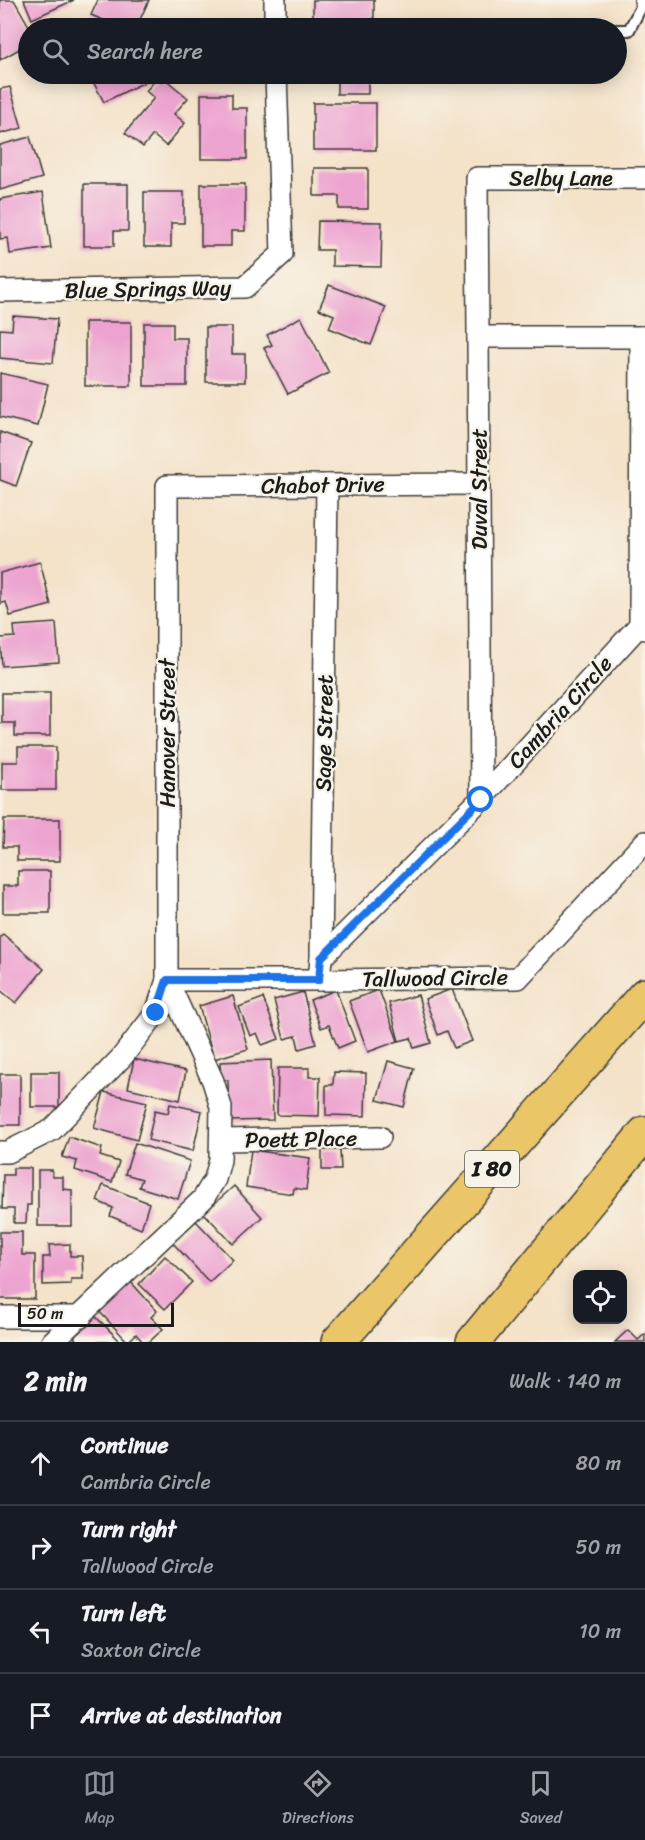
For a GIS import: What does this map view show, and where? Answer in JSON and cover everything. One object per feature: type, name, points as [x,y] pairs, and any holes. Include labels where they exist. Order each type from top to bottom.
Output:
[{"type":"highway","name":"I 80","points":[[338,1342],[645,995]]},
{"type":"highway","points":[[473,1342],[645,1133]]},
{"type":"street","points":[[275,0],[275,18]]},
{"type":"street","name":"Blue Springs Way","points":[[0,291],[245,287],[282,254],[276,84]]},
{"type":"street","name":"Selby Lane","points":[[477,178],[645,178]]},
{"type":"street","name":"Duval Street","points":[[477,178],[481,800]]},
{"type":"street","points":[[478,337],[643,337],[643,624]]},
{"type":"street","name":"Chabot Drive","points":[[167,486],[479,484]]},
{"type":"street","name":"Sage Street","points":[[319,980],[327,485]]},
{"type":"street","name":"Hanover Street","points":[[167,486],[167,980]]},
{"type":"street","name":"Cambria Circle","points":[[321,958],[481,800],[643,624]]},
{"type":"street","name":"Tallwood Circle","points":[[167,980],[518,978],[645,842]]},
{"type":"street","points":[[52,1342],[203,1199],[215,1179],[222,1140],[221,1107],[213,1081],[167,980]]},
{"type":"street","points":[[0,1152],[8,1152],[52,1130],[122,1057],[156,1013],[167,980]]},
{"type":"street","name":"Poett Place","points":[[222,1140],[380,1137]]},
{"type":"street","points":[[0,1317],[81,1317]]},
{"type":"lane","points":[[627,30],[641,7],[640,0]]},
{"type":"building","points":[[0,0],[14,0],[24,18],[18,18],[18,50],[0,60]]},
{"type":"building","points":[[24,0],[74,0],[34,18],[32,18]]},
{"type":"building","points":[[98,0],[149,0],[141,18],[98,18],[91,15]]},
{"type":"building","points":[[313,0],[374,0],[374,18],[313,18]]},
{"type":"building","points":[[94,84],[141,84],[104,102]]},
{"type":"building","points":[[152,84],[171,84],[188,98],[174,114],[185,123],[166,146],[153,135],[143,147],[125,133],[154,98],[146,91]]},
{"type":"building","points":[[337,84],[368,84],[368,94],[337,94]]},
{"type":"building","points":[[10,87],[22,128],[0,134],[0,89]]},
{"type":"building","points":[[201,94],[232,94],[232,108],[247,108],[247,159],[201,159]]},
{"type":"building","points":[[313,103],[376,103],[376,150],[313,150]]},
{"type":"building","points":[[30,137],[42,178],[0,190],[0,145]]},
{"type":"building","points":[[314,168],[368,168],[368,209],[339,209],[339,196],[314,196]]},
{"type":"building","points":[[84,184],[128,184],[128,231],[114,231],[114,246],[84,246]]},
{"type":"building","points":[[201,184],[245,184],[245,231],[231,231],[231,246],[201,246]]},
{"type":"building","points":[[43,192],[51,248],[10,254],[8,238],[0,239],[0,199]]},
{"type":"building","points":[[144,192],[184,192],[184,223],[171,223],[171,247],[144,247]]},
{"type":"building","points":[[318,221],[382,222],[381,267],[332,266],[332,250],[317,250]]},
{"type":"building","points":[[329,285],[386,307],[371,345],[329,328],[334,315],[319,309]]},
{"type":"building","points":[[13,316],[57,319],[53,363],[0,358],[0,329],[12,330]]},
{"type":"building","points":[[301,317],[329,373],[288,394],[264,348],[272,345],[267,335]]},
{"type":"building","points":[[85,322],[131,322],[131,386],[85,386]]},
{"type":"building","points":[[144,323],[173,323],[173,338],[187,338],[187,386],[144,386]]},
{"type":"building","points":[[206,327],[232,327],[232,354],[245,354],[245,382],[206,382]]},
{"type":"building","points":[[0,373],[48,384],[38,426],[0,417]]},
{"type":"building","points":[[0,432],[31,443],[16,486],[0,480]]},
{"type":"building","points":[[40,562],[51,605],[10,616],[6,602],[0,604],[0,573]]},
{"type":"building","points":[[56,623],[59,662],[2,666],[0,638],[15,637],[14,626]]},
{"type":"building","points":[[2,693],[50,693],[50,736],[15,736],[15,723],[2,723]]},
{"type":"building","points":[[18,747],[56,747],[56,790],[2,790],[2,762],[18,762]]},
{"type":"building","points":[[4,819],[60,819],[60,861],[17,861],[17,847],[3,847]]},
{"type":"building","points":[[18,871],[50,871],[50,913],[3,913],[3,886],[18,886]]},
{"type":"building","points":[[3,934],[44,969],[16,1003],[0,990],[0,938]]},
{"type":"building","points":[[452,989],[472,1041],[454,1048],[447,1031],[438,1035],[425,999]]},
{"type":"building","points":[[336,990],[355,1041],[338,1048],[329,1025],[321,1028],[310,1000]]},
{"type":"building","points":[[379,990],[398,1041],[368,1052],[349,1001]]},
{"type":"building","points":[[303,992],[316,1044],[299,1049],[296,1036],[284,1039],[274,1000]]},
{"type":"building","points":[[418,995],[431,1043],[414,1048],[411,1038],[399,1041],[389,1003]]},
{"type":"building","points":[[233,996],[248,1049],[214,1059],[199,1006]]},
{"type":"building","points":[[263,998],[279,1039],[262,1045],[257,1033],[250,1036],[239,1007]]},
{"type":"building","points":[[134,1059],[186,1071],[180,1100],[128,1088]]},
{"type":"building","points":[[271,1060],[273,1120],[229,1121],[228,1080],[221,1080],[220,1062]]},
{"type":"building","points":[[388,1061],[414,1068],[404,1107],[377,1100]]},
{"type":"building","points":[[278,1068],[309,1068],[309,1077],[320,1077],[319,1116],[277,1115]]},
{"type":"building","points":[[31,1072],[59,1072],[59,1107],[31,1107]]},
{"type":"building","points":[[334,1072],[366,1073],[365,1116],[326,1115],[326,1085],[333,1085]]},
{"type":"building","points":[[0,1074],[20,1074],[20,1125],[0,1125]]},
{"type":"building","points":[[104,1092],[147,1102],[137,1140],[94,1128]]},
{"type":"building","points":[[170,1104],[202,1111],[193,1151],[148,1140],[155,1110],[168,1113]]},
{"type":"building","points":[[69,1137],[102,1148],[100,1156],[119,1162],[112,1182],[75,1170],[77,1161],[62,1157]]},
{"type":"building","points":[[135,1143],[190,1161],[178,1199],[139,1187],[142,1179],[125,1174]]},
{"type":"building","points":[[251,1150],[310,1158],[306,1190],[294,1188],[293,1194],[246,1187]]},
{"type":"building","points":[[322,1150],[340,1150],[341,1170],[322,1170]]},
{"type":"building","points":[[13,1168],[31,1168],[31,1205],[27,1205],[26,1223],[14,1223],[14,1209],[2,1209],[3,1175],[13,1175]]},
{"type":"building","points":[[38,1170],[52,1170],[52,1177],[63,1177],[63,1189],[72,1190],[72,1226],[38,1226]]},
{"type":"building","points":[[103,1185],[149,1203],[141,1229],[110,1216],[113,1208],[97,1201]]},
{"type":"building","points":[[234,1186],[262,1217],[233,1244],[204,1213]]},
{"type":"building","points":[[196,1221],[233,1260],[209,1282],[172,1242]]},
{"type":"building","points":[[0,1232],[22,1232],[22,1255],[35,1255],[35,1299],[0,1299]]},
{"type":"building","points":[[70,1244],[70,1256],[82,1256],[83,1279],[71,1279],[71,1284],[43,1285],[43,1257],[50,1257],[49,1245]]},
{"type":"building","points":[[165,1256],[192,1282],[165,1309],[139,1284]]},
{"type":"building","points":[[130,1281],[157,1311],[151,1317],[163,1329],[149,1342],[143,1342],[136,1334],[128,1342],[98,1310]]},
{"type":"building","points":[[96,1317],[121,1342],[78,1342],[74,1337]]},
{"type":"building","points":[[628,1330],[638,1340],[645,1334],[645,1342],[615,1342]]},
{"type":"route","points":[[156,1013],[167,980],[319,980],[321,958],[481,800]]}]
